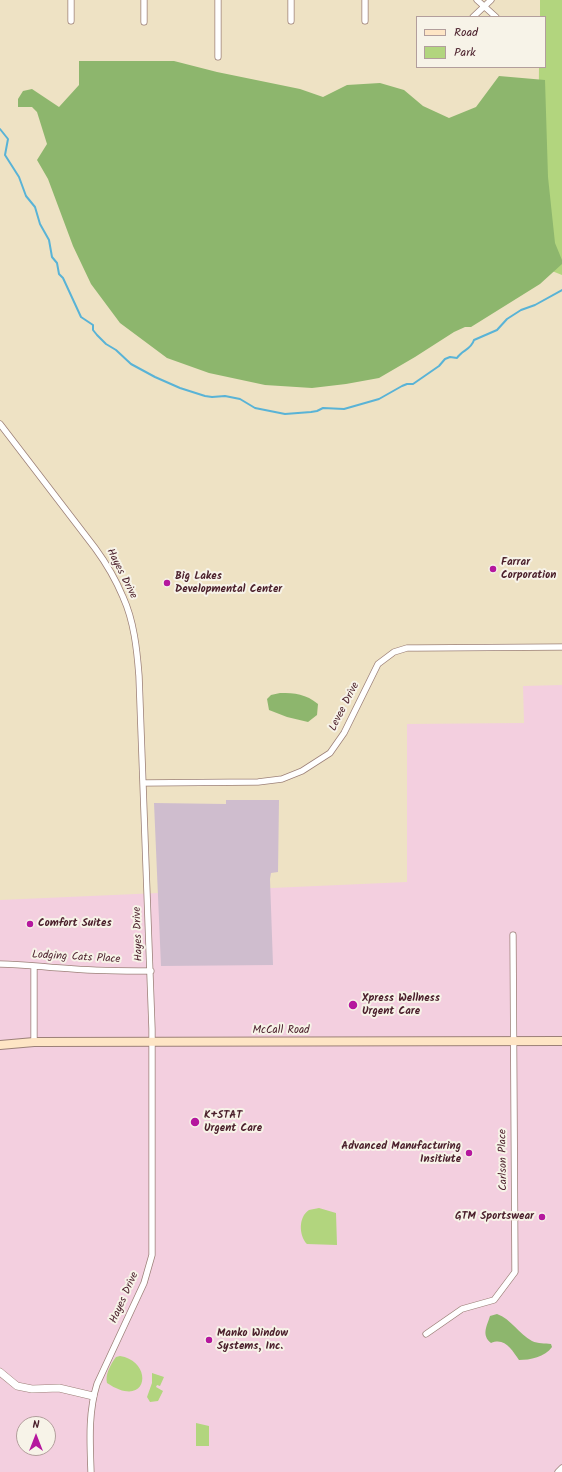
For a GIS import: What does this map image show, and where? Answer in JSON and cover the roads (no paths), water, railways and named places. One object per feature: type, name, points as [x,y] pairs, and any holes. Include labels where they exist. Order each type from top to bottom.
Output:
[{"type":"main road","name":"McCall Road","points":[[0,1045],[34,1042],[562,1041]]},
{"type":"street","points":[[70,21],[71,0]]},
{"type":"street","points":[[144,0],[144,22]]},
{"type":"street","points":[[218,0],[218,57]]},
{"type":"street","points":[[291,0],[291,21]]},
{"type":"street","points":[[365,0],[365,21]]},
{"type":"street","points":[[477,0],[495,16]]},
{"type":"street","points":[[474,16],[491,0]]},
{"type":"street","name":"Hayes Drive","points":[[0,424],[96,548],[107,565],[124,598],[134,634],[139,676],[151,971],[152,1255],[144,1283],[97,1384],[93,1396],[90,1414],[91,1472]]},
{"type":"street","name":"Levee Drive","points":[[143,783],[258,782],[282,779],[302,771],[330,753],[344,733],[378,664],[394,652],[412,648],[562,647]]},
{"type":"street","name":"Carlson Place","points":[[426,1334],[462,1309],[494,1300],[515,1272],[513,935]]},
{"type":"street","name":"Lodging Cats Place","points":[[0,964],[22,964],[76,969],[151,971]]},
{"type":"street","points":[[34,966],[34,1042]]},
{"type":"street","points":[[0,1372],[17,1386],[32,1389],[59,1388],[93,1396]]},
{"type":"street","points":[[558,1472],[562,1468]]},
{"type":"waterway","points":[[0,129],[8,139],[5,155],[19,177],[26,196],[35,207],[40,224],[49,240],[52,257],[57,263],[59,274],[63,278],[81,317],[93,325],[93,330],[106,344],[116,350],[131,364],[180,388],[205,396],[225,396],[240,399],[255,408],[285,414],[311,412],[323,408],[344,409],[379,399],[402,386],[413,384],[439,366],[445,359],[450,357],[457,358],[471,346],[474,340],[497,330],[507,319],[521,310],[535,305],[562,290]]},
{"type":"place","name":"Farrar Corporation","points":[[493,569]]},
{"type":"place","name":"Big Lakes Developmental Center","points":[[167,583]]},
{"type":"place","name":"Comfort Suites","points":[[30,924]]},
{"type":"place","name":"Xpress Wellness Urgent Care","points":[[353,1005]]},
{"type":"place","name":"K+STAT Urgent Care","points":[[195,1122]]},
{"type":"place","name":"Advanced Manufacturing Insitiute","points":[[469,1153]]},
{"type":"place","name":"GTM Sportswear","points":[[542,1217]]},
{"type":"place","name":"Manko Window Systems, Inc.","points":[[209,1340]]}]
